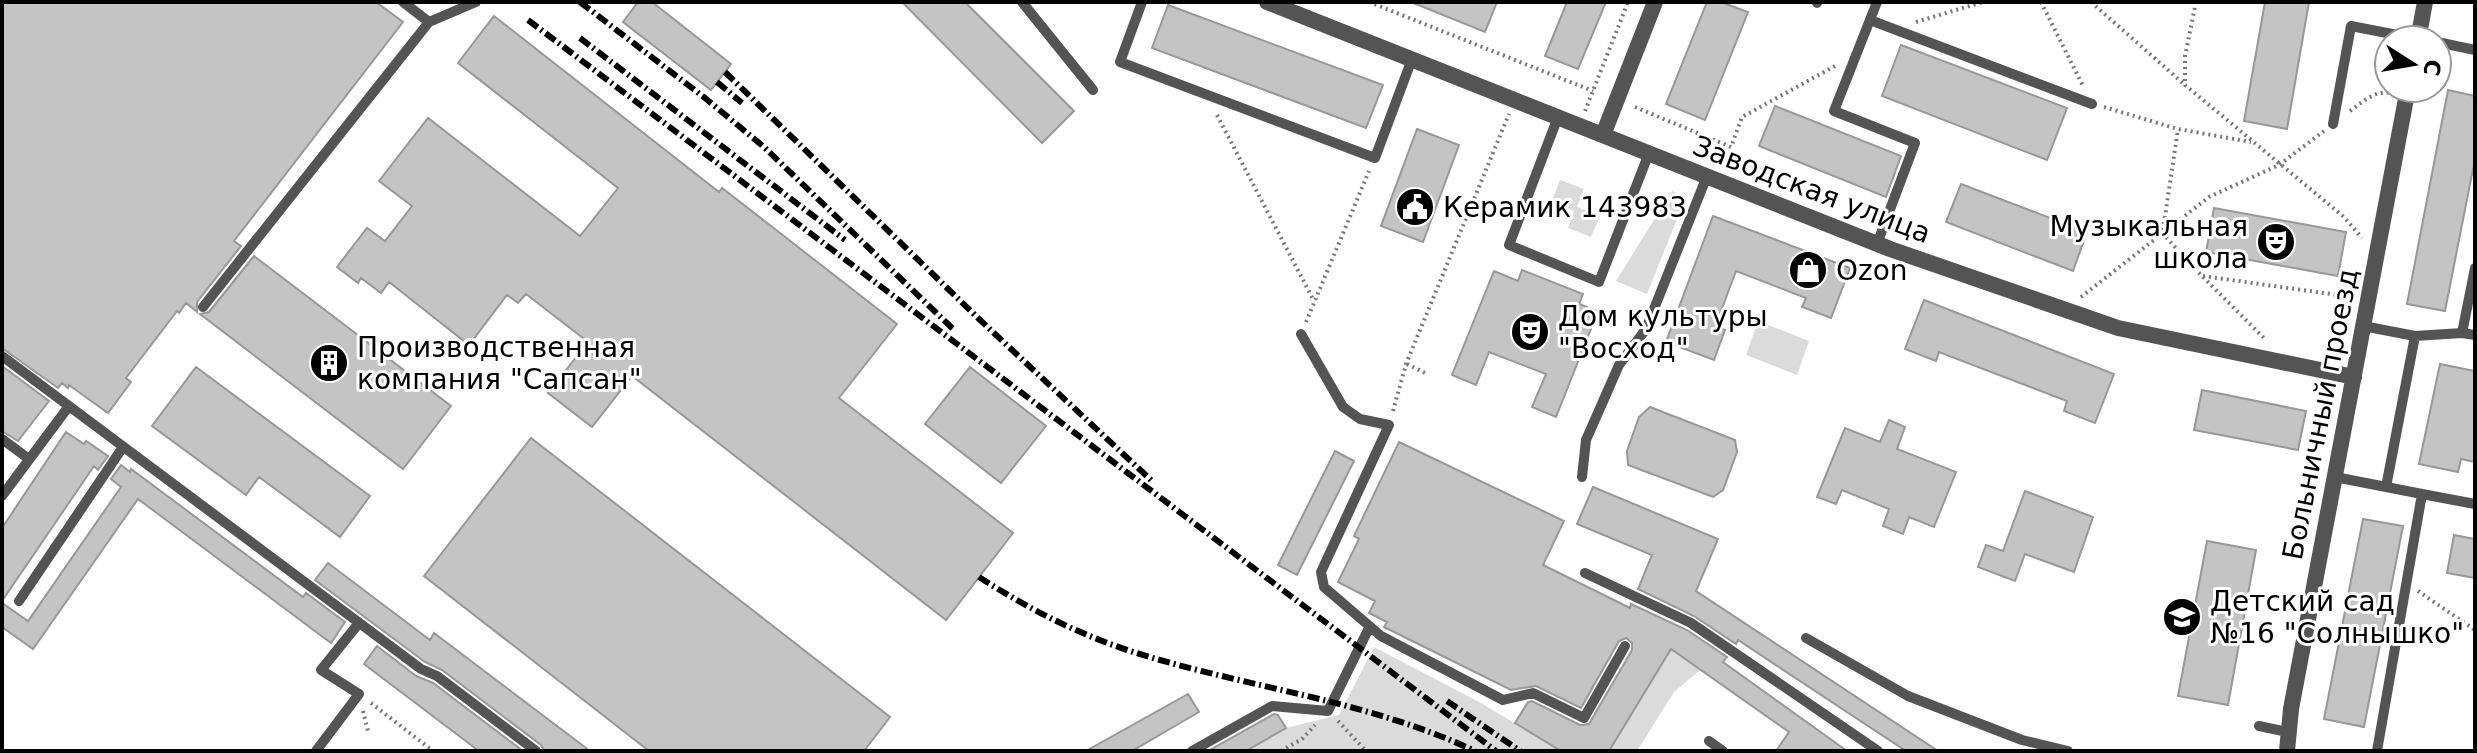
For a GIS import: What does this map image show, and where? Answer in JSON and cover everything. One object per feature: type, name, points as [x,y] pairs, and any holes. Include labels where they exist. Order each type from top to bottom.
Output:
[{"type":"street","name":"Заводская улица","points":[[1267,2],[1877,244],[2064,310],[2118,328],[2354,377]]},
{"type":"street","points":[[1603,135],[1655,2]]},
{"type":"street","points":[[2422,24],[2425,2]]},
{"type":"street","name":"Больничный проезд","points":[[2287,751],[2328,475],[2354,377],[2399,104]]},
{"type":"lane","points":[[403,2],[429,22]]},
{"type":"lane","points":[[203,307],[429,22],[476,2]]},
{"type":"lane","points":[[1022,2],[1093,90]]},
{"type":"lane","points":[[1142,2],[1120,62],[1375,158],[1412,59]]},
{"type":"lane","points":[[1877,2],[1834,111],[1915,143],[1877,244]]},
{"type":"lane","points":[[1870,20],[2092,104]]},
{"type":"lane","points":[[2333,124],[2351,26],[2373,30]]},
{"type":"lane","points":[[2453,45],[2475,50]]},
{"type":"lane","points":[[1558,117],[1509,245],[1599,282],[1649,153]]},
{"type":"lane","points":[[1582,477],[1586,440],[1619,365],[1646,329],[1707,176]]},
{"type":"lane","points":[[2462,333],[2475,268]]},
{"type":"lane","points":[[2363,326],[2415,336],[2475,335]]},
{"type":"lane","points":[[1301,334],[1343,407],[1360,419],[1389,425],[1321,572],[1324,587],[1369,628],[1503,700],[1533,693],[1584,718],[1625,646]]},
{"type":"lane","points":[[2386,487],[2415,336]]},
{"type":"lane","points":[[2,356],[421,669],[437,676],[536,751]]},
{"type":"lane","points":[[2,496],[69,406]]},
{"type":"lane","points":[[2,439],[29,459]]},
{"type":"lane","points":[[19,601],[123,447]]},
{"type":"lane","points":[[2328,475],[2475,504]]},
{"type":"lane","points":[[2377,751],[2422,494]]},
{"type":"lane","points":[[1585,573],[1691,623],[1878,751]]},
{"type":"lane","points":[[316,751],[359,694],[321,670],[359,623]]},
{"type":"lane","points":[[1192,751],[1272,706],[1328,711],[1369,628]]},
{"type":"lane","points":[[1806,638],[1908,696],[2022,740],[2068,751]]},
{"type":"lane","points":[[2259,726],[2288,732]]},
{"type":"lane","points":[[2015,751],[2022,740]]},
{"type":"lane","points":[[1709,741],[1723,751]]},
{"type":"path","points":[[1369,2],[1593,91],[1628,2]]},
{"type":"path","points":[[1894,29],[1983,2]]},
{"type":"path","points":[[2041,2],[2092,104],[2178,129],[2252,142]]},
{"type":"path","points":[[2091,2],[2279,165],[2344,217],[2365,242]]},
{"type":"path","points":[[2185,85],[2185,56],[2196,2]]},
{"type":"path","points":[[1635,107],[1731,147],[1742,117],[1857,53]]},
{"type":"path","points":[[2064,310],[2209,197],[2279,165],[2373,94]]},
{"type":"path","points":[[1206,95],[1314,301]]},
{"type":"path","points":[[1389,425],[1406,364],[1515,100]]},
{"type":"path","points":[[2162,233],[2178,129]]},
{"type":"path","points":[[1301,334],[1375,158]]},
{"type":"path","points":[[2162,233],[2264,339],[2277,342]]},
{"type":"path","points":[[2201,275],[2355,298]]},
{"type":"path","points":[[1406,364],[1427,374]]},
{"type":"path","points":[[2305,471],[2328,475]]},
{"type":"path","points":[[2293,533],[2310,536]]},
{"type":"path","points":[[2406,583],[2475,630]]},
{"type":"path","points":[[359,694],[368,731]]},
{"type":"path","points":[[359,694],[433,751]]},
{"type":"path","points":[[1281,751],[1302,739],[1328,711],[1366,751]]},
{"type":"shaded area","points":[[1560,180],[1584,189],[1577,207],[1600,216],[1591,237],[1568,228],[1574,211],[1552,201]]},
{"type":"shaded area","points":[[1672,191],[1686,197],[1647,294],[1616,281]]},
{"type":"shaded area","points":[[1758,321],[1809,341],[1797,375],[1746,355]]},
{"type":"shaded area","points":[[1374,647],[1481,703],[1561,751],[1246,751],[1286,728],[1339,715]]},
{"type":"shaded area","points":[[1670,649],[1700,670],[1674,692],[1637,751],[1609,751]]},
{"type":"building","points":[[2,2],[376,2],[403,22],[234,241],[241,246],[197,302],[197,312],[186,303],[179,313],[177,311],[126,378],[131,382],[108,413],[69,385],[68,388],[62,383],[58,388],[2,348]]},
{"type":"building","points":[[638,2],[652,2],[731,64],[711,90],[623,22]]},
{"type":"building","points":[[902,2],[965,2],[1074,111],[1042,143]]},
{"type":"building","points":[[1411,2],[1497,2],[1485,32]]},
{"type":"building","points":[[1567,2],[1606,2],[1578,69],[1545,56]]},
{"type":"building","points":[[1707,2],[1721,2],[1748,12],[1705,120],[1666,104]]},
{"type":"building","points":[[2265,2],[2309,2],[2287,129],[2244,121]]},
{"type":"building","points":[[1168,5],[1383,85],[1366,128],[1152,48]]},
{"type":"building","points":[[494,16],[719,192],[722,188],[897,324],[839,398],[1013,533],[946,620],[632,376],[592,427],[548,393],[588,342],[526,294],[518,303],[507,295],[469,345],[389,282],[381,293],[361,278],[358,283],[337,267],[367,228],[385,241],[412,206],[379,181],[428,118],[580,236],[618,188],[458,63]]},
{"type":"building","points":[[1901,45],[2067,108],[2047,160],[1882,96]]},
{"type":"building","points":[[2453,91],[2475,96],[2475,159],[2445,311],[2407,304],[2445,104],[2453,104]]},
{"type":"building","points":[[1775,106],[1901,156],[1886,197],[1759,146]]},
{"type":"building","points":[[1417,129],[1459,145],[1423,242],[1381,226]]},
{"type":"building","points":[[1961,184],[2087,232],[2073,271],[1946,222]]},
{"type":"building","name":"Музыкальная школа","points":[[2214,208],[2346,232],[2338,276],[2206,252]]},
{"type":"building","points":[[1713,216],[1850,268],[1831,318],[1802,307],[1806,298],[1736,271],[1715,327],[1725,330],[1714,360],[1666,342]]},
{"type":"building","name":"Производственная компания \"Сапсан\"","points":[[254,256],[451,406],[403,469],[200,314],[209,312]]},
{"type":"building","name":"Дом культуры \"Восход\"","points":[[1522,270],[1583,294],[1579,304],[1598,311],[1556,417],[1532,407],[1546,374],[1489,352],[1476,385],[1452,375],[1494,271],[1518,281]]},
{"type":"building","points":[[1924,300],[2114,374],[2095,423],[2064,411],[2067,401],[1939,352],[1936,361],[1905,349]]},
{"type":"building","points":[[2440,364],[2475,371],[2475,462],[2461,459],[2458,472],[2419,464]]},
{"type":"building","points":[[2,366],[49,401],[18,441],[2,431]]},
{"type":"building","points":[[196,367],[370,496],[340,537],[259,477],[246,495],[152,426]]},
{"type":"building","points":[[970,367],[1046,426],[1001,483],[925,424]]},
{"type":"building","points":[[2202,390],[2306,411],[2298,450],[2194,430]]},
{"type":"building","points":[[1650,407],[1735,440],[1737,452],[1723,490],[1713,497],[1628,465],[1627,451],[1639,417]]},
{"type":"building","points":[[1889,420],[1905,427],[1897,449],[1956,472],[1934,527],[1909,517],[1903,534],[1883,526],[1889,509],[1842,490],[1836,504],[1817,497],[1845,428],[1880,442]]},
{"type":"building","points":[[66,432],[108,456],[98,470],[94,466],[2,601],[2,528]]},
{"type":"building","points":[[531,438],[890,717],[864,751],[649,751],[424,576]]},
{"type":"building","points":[[1399,442],[1564,521],[1543,565],[1630,608],[1631,604],[1687,630],[1727,657],[1723,662],[1847,751],[1776,751],[1789,732],[1671,649],[1609,751],[1561,751],[1515,723],[1528,702],[1532,701],[1580,725],[1589,724],[1632,650],[1632,643],[1626,638],[1619,641],[1581,708],[1536,686],[1511,690],[1384,627],[1387,622],[1369,613],[1375,601],[1338,582],[1359,539],[1354,536]]},
{"type":"building","points":[[1335,451],[1354,461],[1297,575],[1278,565]]},
{"type":"building","points":[[121,465],[130,472],[131,469],[303,597],[306,593],[345,622],[331,643],[138,499],[33,649],[2,627],[2,603],[28,621],[121,487],[111,479]]},
{"type":"building","points":[[1593,487],[1718,539],[1696,591],[1938,751],[1906,751],[1738,640],[1736,644],[1694,616],[1638,589],[1652,555],[1577,524]]},
{"type":"building","points":[[2025,491],[2093,517],[2074,572],[2025,554],[2015,581],[1978,567],[1986,545],[2003,551]]},
{"type":"building","points":[[2363,519],[2403,526],[2364,727],[2324,719]]},
{"type":"building","points":[[2454,535],[2475,539],[2475,578],[2447,573]]},
{"type":"building","points":[[2207,541],[2256,550],[2228,705],[2178,696]]},
{"type":"building","points":[[328,563],[430,640],[434,633],[590,751],[544,751],[541,745],[442,670],[425,662],[315,580]]},
{"type":"building","points":[[377,646],[416,676],[433,683],[523,751],[479,751],[364,664]]},
{"type":"building","points":[[1188,694],[1199,712],[1132,751],[1086,751]]},
{"type":"building","points":[[1274,714],[1286,728],[1246,751],[1208,751]]},
{"type":"railway","points":[[580,2],[764,147],[953,329]]},
{"type":"railway","points":[[528,20],[1496,751]]},
{"type":"railway","points":[[580,38],[845,240]]},
{"type":"railway","points":[[725,72],[979,319],[1152,481]]},
{"type":"railway","points":[[717,82],[742,103]]},
{"type":"railway","points":[[979,577],[1044,615],[1112,645],[1200,671],[1359,709],[1475,751]]},
{"type":"railway","points":[[1447,701],[1520,751]]},
{"type":"place","name":"Керамик 143983","points":[[1415,207]]},
{"type":"place","name":"Музыкальная школа","points":[[2276,242]]},
{"type":"place","name":"Ozon","points":[[1808,270]]},
{"type":"place","name":"Дом культуры \"Восход\"","points":[[1530,332]]},
{"type":"place","name":"Производственная компания \"Сапсан\"","points":[[329,363]]},
{"type":"place","name":"Детский сад №16 \"Солнышко\"","points":[[2182,617]]}]
